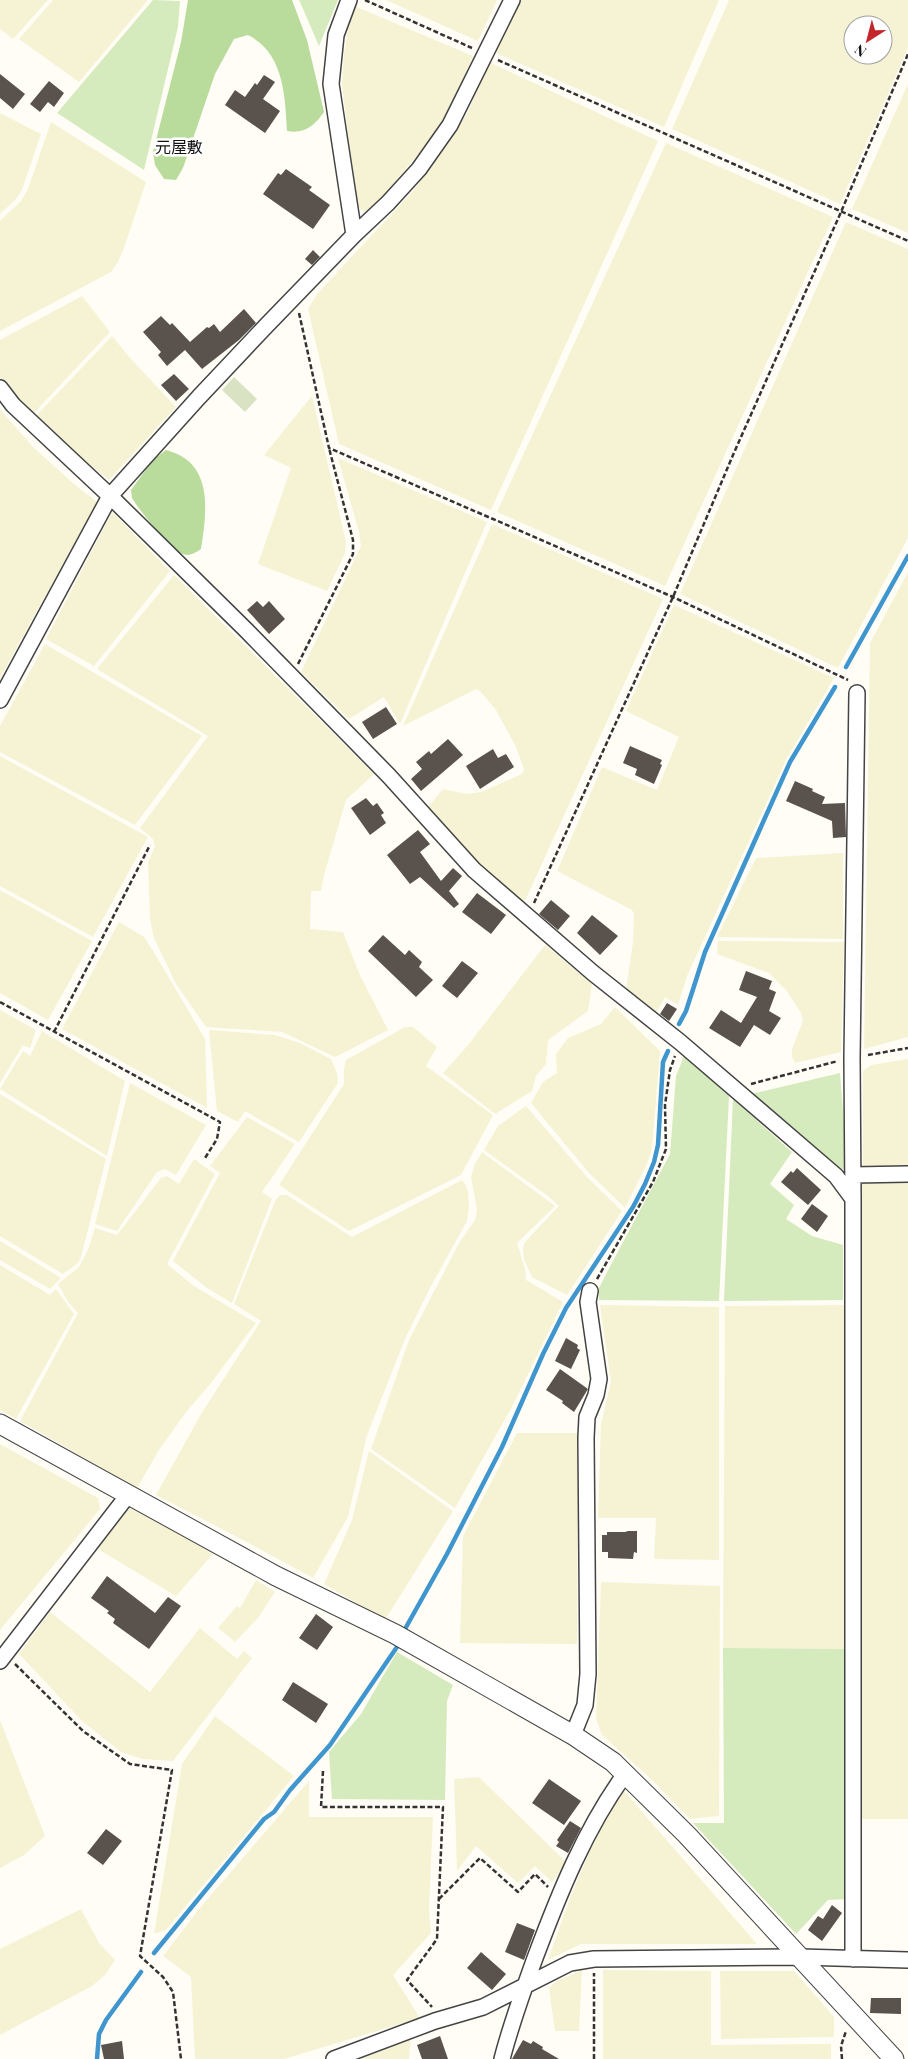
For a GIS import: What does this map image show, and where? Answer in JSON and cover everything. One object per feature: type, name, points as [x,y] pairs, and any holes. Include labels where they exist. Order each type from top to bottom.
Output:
[{"type":"street","points":[[349,0],[336,35],[331,84],[354,235]]},
{"type":"street","points":[[0,700],[110,496],[199,397],[419,169],[450,125],[512,0]]},
{"type":"street","points":[[0,388],[12,405],[110,496],[292,676],[389,776],[474,870],[592,973],[680,1042],[836,1176],[854,1199]]},
{"type":"street","points":[[854,1959],[854,1199],[852,1058],[857,693]]},
{"type":"street","points":[[853,1174],[908,1174]]},
{"type":"street","points":[[573,1735],[585,1705],[588,1674],[586,1438],[587,1417],[596,1395],[599,1379],[588,1302],[590,1291]]},
{"type":"street","points":[[0,1424],[276,1576],[394,1634],[573,1735],[612,1762],[687,1835],[894,2059]]},
{"type":"street","points":[[3,1658],[128,1495]]},
{"type":"street","points":[[502,2059],[510,2029],[558,1897],[607,1798],[625,1774]]},
{"type":"street","points":[[334,2059],[443,2019],[483,2008],[570,1963],[594,1959],[800,1957],[908,1960]]},
{"type":"path","points":[[365,0],[908,241]]},
{"type":"path","points":[[526,917],[544,882],[673,597],[733,455],[842,212],[908,54]]},
{"type":"path","points":[[292,676],[353,554],[353,540],[295,297]]},
{"type":"path","points":[[330,448],[673,597],[850,681],[855,686],[857,693]]},
{"type":"path","points":[[54,1032],[150,845]]},
{"type":"path","points":[[0,1002],[220,1122],[217,1139],[205,1158]]},
{"type":"path","points":[[590,1291],[653,1182],[666,1148],[665,1105],[670,1070],[680,1042]]},
{"type":"path","points":[[733,1089],[852,1058],[908,1048]]},
{"type":"path","points":[[3,1658],[83,1731],[130,1764],[172,1770],[140,1956],[163,1977],[173,1992],[181,2059]]},
{"type":"path","points":[[323,1771],[322,1807],[443,1807],[437,1939],[407,1980],[443,2019]]},
{"type":"path","points":[[438,1900],[480,1858],[518,1892],[535,1874],[558,1897]]},
{"type":"path","points":[[594,1959],[594,2059]]},
{"type":"path","points":[[842,2059],[841,2046],[851,2013]]},
{"type":"shaded area","points":[[0,0],[48,0],[13,39],[0,29]]},
{"type":"shaded area","points":[[53,0],[148,0],[79,82],[19,39]]},
{"type":"shaded area","points":[[386,0],[497,0],[478,41]]},
{"type":"shaded area","points":[[519,0],[719,0],[664,127],[496,53]]},
{"type":"shaded area","points":[[729,0],[908,0],[908,48],[840,204],[672,129]]},
{"type":"shaded area","points":[[352,5],[473,56],[448,114],[432,138],[368,213],[357,207],[342,84],[344,54]]},
{"type":"shaded area","points":[[489,62],[658,141],[491,510],[339,444],[308,309],[317,294],[413,191],[445,148],[467,114]]},
{"type":"shaded area","points":[[908,84],[908,233],[852,209]]},
{"type":"shaded area","points":[[0,113],[41,134],[22,190],[17,198],[0,214]]},
{"type":"shaded area","points":[[51,122],[146,182],[124,248],[111,272],[0,331],[0,221],[21,201],[28,189]]},
{"type":"shaded area","points":[[666,143],[833,217],[665,586],[497,512]]},
{"type":"shaded area","points":[[846,222],[908,249],[908,538],[838,668],[680,594]]},
{"type":"shaded area","points":[[82,296],[110,332],[32,415],[0,377],[0,340]]},
{"type":"shaded area","points":[[112,336],[176,407],[109,480],[59,441],[34,418]]},
{"type":"shaded area","points":[[312,396],[346,542],[345,553],[327,591],[258,564],[291,468],[264,455]]},
{"type":"shaded area","points":[[0,409],[33,447],[97,502],[0,678]]},
{"type":"shaded area","points":[[338,458],[487,522],[400,724],[384,697],[349,719],[301,672],[361,546],[359,532]]},
{"type":"shaded area","points":[[112,512],[170,571],[94,666],[46,639]]},
{"type":"shaded area","points":[[492,524],[663,599],[524,903],[484,869],[442,827],[427,808],[443,789],[467,794],[481,792],[522,774],[524,769],[516,747],[496,710],[480,691],[476,689],[403,726]]},
{"type":"shaded area","points":[[908,572],[908,1037],[864,1049],[870,643]]},
{"type":"shaded area","points":[[174,575],[374,774],[346,800],[321,891],[311,891],[310,929],[343,932],[359,973],[388,1030],[335,1057],[282,1032],[206,1027],[176,984],[154,938],[150,919],[148,863],[155,846],[153,839],[140,828],[208,736],[97,669]]},
{"type":"shaded area","points":[[674,605],[834,678],[787,758],[687,976],[678,1005],[665,997],[657,1012],[626,989],[633,942],[634,914],[632,910],[557,871],[602,767],[657,790],[679,737],[626,711]]},
{"type":"shaded area","points":[[45,644],[202,736],[135,825],[0,752],[0,726]]},
{"type":"shaded area","points":[[0,756],[148,837],[93,937],[0,886]]},
{"type":"shaded area","points":[[843,853],[843,939],[717,937],[756,858]]},
{"type":"shaded area","points":[[0,890],[92,941],[48,1020],[0,993]]},
{"type":"shaded area","points":[[119,922],[144,937],[205,1039],[207,1108],[62,1029]]},
{"type":"shaded area","points":[[718,941],[844,942],[841,1052],[795,1063],[792,1057],[792,1049],[803,1021],[801,1013],[786,990],[769,973],[717,954]]},
{"type":"shaded area","points":[[545,945],[592,984],[588,1011],[548,1040],[546,1064],[536,1076],[532,1091],[495,1114],[443,1073],[469,1044]]},
{"type":"shaded area","points":[[615,1007],[660,1051],[652,1149],[647,1164],[625,1208],[589,1173],[531,1103],[543,1082],[557,1073],[556,1054],[568,1038],[601,1024]]},
{"type":"shaded area","points":[[0,1010],[36,1030],[30,1048],[23,1045],[0,1083]]},
{"type":"shaded area","points":[[405,1027],[413,1027],[437,1047],[426,1066],[493,1115],[461,1175],[349,1231],[279,1185],[344,1084],[346,1060]]},
{"type":"shaded area","points":[[209,1030],[275,1035],[300,1043],[331,1059],[337,1073],[338,1083],[299,1142],[245,1111],[238,1122],[217,1111]]},
{"type":"shaded area","points":[[42,1031],[125,1081],[107,1156],[0,1089],[23,1051],[30,1056]]},
{"type":"shaded area","points":[[908,1059],[908,1168],[863,1168],[863,1071],[871,1065]]},
{"type":"shaded area","points":[[130,1083],[206,1125],[176,1175],[165,1169],[157,1172],[117,1231],[95,1224]]},
{"type":"shaded area","points":[[0,1094],[106,1159],[81,1257],[78,1263],[63,1274],[0,1236]]},
{"type":"shaded area","points":[[526,1106],[587,1177],[622,1211],[567,1295],[532,1277],[524,1260],[523,1248],[525,1242],[559,1206],[484,1150],[498,1126]]},
{"type":"shaded area","points":[[247,1117],[295,1144],[262,1192],[272,1199],[232,1303],[207,1288],[173,1261],[220,1173],[210,1166]]},
{"type":"shaded area","points":[[482,1152],[555,1206],[517,1243],[525,1269],[526,1280],[563,1302],[513,1405],[455,1508],[371,1449],[409,1340],[459,1243],[475,1220],[477,1210],[471,1177],[475,1164]]},
{"type":"shaded area","points":[[194,1159],[215,1174],[167,1264],[194,1286],[256,1323],[211,1383],[186,1412],[159,1450],[137,1488],[20,1421],[78,1313],[68,1302],[58,1284],[79,1267],[88,1250],[95,1228],[117,1235],[161,1178],[167,1176],[179,1184]]},
{"type":"shaded area","points":[[462,1180],[468,1191],[469,1208],[467,1221],[430,1288],[405,1339],[367,1435],[348,1517],[313,1578],[156,1495],[201,1414],[261,1321],[234,1304],[275,1201],[280,1195],[287,1195],[352,1237]]},
{"type":"shaded area","points":[[860,1182],[908,1182],[908,1819],[861,1819]]},
{"type":"shaded area","points":[[0,1241],[61,1278],[50,1289],[0,1260]]},
{"type":"shaded area","points":[[0,1265],[50,1295],[56,1289],[74,1314],[16,1419],[0,1410]]},
{"type":"shaded area","points":[[600,1305],[719,1307],[719,1560],[654,1559],[656,1518],[598,1518],[601,1424],[611,1382]]},
{"type":"shaded area","points":[[847,1305],[845,1649],[723,1648],[725,1306]]},
{"type":"shaded area","points":[[517,1433],[578,1433],[577,1644],[460,1643],[463,1536]]},
{"type":"shaded area","points":[[0,1444],[98,1498],[100,1509],[0,1630]]},
{"type":"shaded area","points":[[369,1451],[453,1511],[385,1620],[324,1584],[352,1520]]},
{"type":"shaded area","points":[[130,1508],[138,1509],[213,1554],[176,1596],[98,1549],[98,1543]]},
{"type":"shaded area","points":[[256,1580],[275,1592],[258,1618],[235,1642],[218,1628],[237,1606],[240,1608]]},
{"type":"shaded area","points":[[601,1582],[720,1586],[719,1816],[690,1819],[650,1778],[602,1735],[596,1719]]},
{"type":"shaded area","points":[[50,1612],[150,1692],[200,1628],[237,1659],[244,1651],[252,1658],[173,1761],[142,1759],[121,1752],[82,1721],[19,1654]]},
{"type":"shaded area","points":[[215,1716],[294,1776],[166,1930],[154,1934],[182,1764]]},
{"type":"shaded area","points":[[0,1720],[45,1836],[24,1855],[0,1868]]},
{"type":"shaded area","points":[[479,1777],[567,1863],[552,1882],[535,1866],[518,1883],[476,1846],[457,1871],[454,1779]]},
{"type":"shaded area","points":[[309,1781],[309,1817],[433,1817],[429,1909],[431,1933],[393,1975],[420,2018],[284,2059],[195,2059],[191,1977],[163,1956],[199,1909]]},
{"type":"shaded area","points":[[623,1790],[757,1944],[581,1944],[548,1960],[571,1895],[602,1823]]},
{"type":"shaded area","points":[[81,1909],[99,1943],[115,1960],[105,1975],[92,1986],[0,2035],[0,1949]]},
{"type":"shaded area","points":[[582,1970],[579,2031],[555,2031],[549,1988],[555,1982]]},
{"type":"shaded area","points":[[603,1970],[711,1971],[711,2045],[831,2044],[831,2059],[603,2059]]},
{"type":"shaded area","points":[[720,1971],[794,1971],[834,2017],[834,2037],[721,2039]]},
{"type":"shaded area","points":[[411,2036],[409,2059],[349,2059]]},
{"type":"green space","points":[[153,0],[180,1],[178,27],[144,170],[57,113]]},
{"type":"green space","points":[[188,0],[292,0],[307,40],[324,112],[308,128],[293,132],[287,131],[283,90],[276,64],[260,43],[248,35],[234,39],[215,74],[183,168],[176,180],[164,179],[155,165],[153,152],[181,42]]},
{"type":"green space","points":[[299,0],[338,0],[319,46],[300,2]]},
{"type":"green space","points":[[234,377],[257,399],[245,412],[222,390]]},
{"type":"green space","points":[[166,450],[182,456],[193,465],[200,477],[204,490],[205,519],[201,549],[190,555],[183,554],[171,546],[132,498],[131,490],[153,460]]},
{"type":"green space","points":[[684,1056],[729,1096],[719,1301],[599,1300],[599,1288],[670,1154],[676,1076]]},
{"type":"green space","points":[[840,1073],[847,1165],[842,1170],[835,1169],[751,1094]]},
{"type":"green space","points":[[733,1099],[792,1152],[770,1184],[794,1205],[786,1219],[812,1236],[843,1245],[843,1300],[724,1301]]},
{"type":"green space","points":[[723,1648],[845,1649],[847,1899],[828,1900],[796,1934],[693,1823],[724,1823]]},
{"type":"green space","points":[[397,1652],[453,1685],[447,1701],[445,1800],[332,1799],[329,1752],[361,1714]]},
{"type":"building","points":[[0,74],[25,94],[13,109],[0,98]]},
{"type":"building","points":[[264,75],[275,82],[263,99],[280,111],[265,133],[225,105],[235,90],[245,97],[255,83],[257,85]]},
{"type":"building","points":[[49,81],[64,93],[54,107],[48,102],[40,112],[30,104]]},
{"type":"building","points":[[286,169],[312,187],[309,190],[330,205],[313,229],[263,194],[278,173],[281,175]]},
{"type":"building","points":[[313,250],[320,257],[312,265],[305,259]]},
{"type":"building","points":[[244,309],[256,323],[239,340],[202,369],[185,350],[167,366],[158,355],[161,352],[143,332],[161,316],[170,325],[172,323],[190,342],[207,327],[209,328],[214,324],[220,332]]},
{"type":"building","points":[[174,374],[189,389],[176,401],[161,385]]},
{"type":"building","points":[[257,601],[263,607],[269,601],[285,619],[269,634],[247,610]]},
{"type":"building","points":[[386,707],[397,724],[373,739],[362,722]]},
{"type":"building","points":[[448,739],[463,755],[421,791],[411,779],[422,769],[416,762],[429,751],[431,754]]},
{"type":"building","points":[[630,746],[662,760],[660,764],[662,765],[654,784],[635,775],[637,769],[623,763]]},
{"type":"building","points":[[493,749],[498,758],[506,754],[514,767],[480,789],[466,766]]},
{"type":"building","points":[[795,781],[825,797],[822,804],[845,803],[846,837],[833,838],[832,821],[786,801]]},
{"type":"building","points":[[366,798],[373,806],[377,803],[384,813],[381,815],[386,823],[370,835],[351,808]]},
{"type":"building","points":[[418,830],[430,844],[420,852],[441,881],[453,868],[462,876],[449,891],[459,904],[454,908],[420,877],[410,884],[387,855]]},
{"type":"building","points":[[477,893],[506,915],[491,934],[462,912]]},
{"type":"building","points":[[551,900],[570,916],[558,930],[539,914]]},
{"type":"building","points":[[592,915],[618,936],[600,955],[577,933]]},
{"type":"building","points":[[383,935],[405,955],[409,950],[422,962],[419,967],[433,980],[416,997],[368,951]]},
{"type":"building","points":[[462,961],[478,973],[457,998],[442,986]]},
{"type":"building","points":[[746,971],[772,981],[769,989],[776,992],[769,1011],[781,1018],[770,1035],[754,1025],[740,1047],[709,1028],[721,1010],[741,1023],[757,997],[739,990]]},
{"type":"building","points":[[667,1003],[677,1009],[669,1021],[660,1014]]},
{"type":"building","points":[[797,1168],[821,1190],[808,1205],[781,1182],[791,1171],[793,1173]]},
{"type":"building","points":[[812,1204],[828,1216],[817,1232],[801,1219]]},
{"type":"building","points":[[566,1338],[578,1345],[577,1348],[580,1350],[571,1369],[555,1361]]},
{"type":"building","points":[[560,1369],[588,1389],[574,1412],[562,1403],[563,1401],[546,1390]]},
{"type":"building","points":[[637,1531],[637,1553],[634,1552],[633,1559],[608,1558],[608,1552],[602,1552],[602,1535],[607,1535],[607,1532]]},
{"type":"building","points":[[107,1576],[155,1613],[168,1597],[181,1606],[149,1649],[113,1623],[115,1619],[107,1613],[109,1611],[91,1598]]},
{"type":"building","points":[[316,1614],[333,1627],[317,1650],[299,1638]]},
{"type":"building","points":[[293,1682],[328,1704],[316,1723],[282,1700]]},
{"type":"building","points":[[549,1779],[581,1801],[564,1825],[532,1803]]},
{"type":"building","points":[[570,1821],[581,1828],[568,1853],[556,1846],[559,1842],[557,1840]]},
{"type":"building","points":[[106,1829],[122,1841],[103,1865],[87,1853]]},
{"type":"building","points":[[832,1905],[842,1913],[822,1941],[808,1930],[818,1916],[823,1919]]},
{"type":"building","points":[[517,1923],[535,1930],[524,1960],[505,1952]]},
{"type":"building","points":[[481,1952],[506,1974],[492,1990],[467,1968]]},
{"type":"building","points":[[871,1998],[901,1998],[901,2014],[870,2013]]},
{"type":"building","points":[[440,2036],[448,2059],[422,2059],[417,2045]]},
{"type":"building","points":[[523,2040],[531,2044],[533,2041],[559,2059],[512,2059]]},
{"type":"building","points":[[122,2041],[124,2059],[104,2059],[101,2045]]},
{"type":"waterway","points":[[846,667],[908,556]]},
{"type":"waterway","points":[[679,1024],[686,1011],[705,952],[790,762],[835,687]]},
{"type":"waterway","points":[[405,1629],[447,1554],[502,1447],[543,1354],[566,1308],[633,1207],[645,1184],[654,1162],[658,1145],[663,1062],[668,1051]]},
{"type":"waterway","points":[[154,1953],[264,1819],[274,1812],[290,1790],[330,1745],[399,1644]]},
{"type":"waterway","points":[[97,2059],[99,2034],[106,2020],[141,1972]]},
{"type":"district","name":"元屋敷","points":[[179,146]]}]
